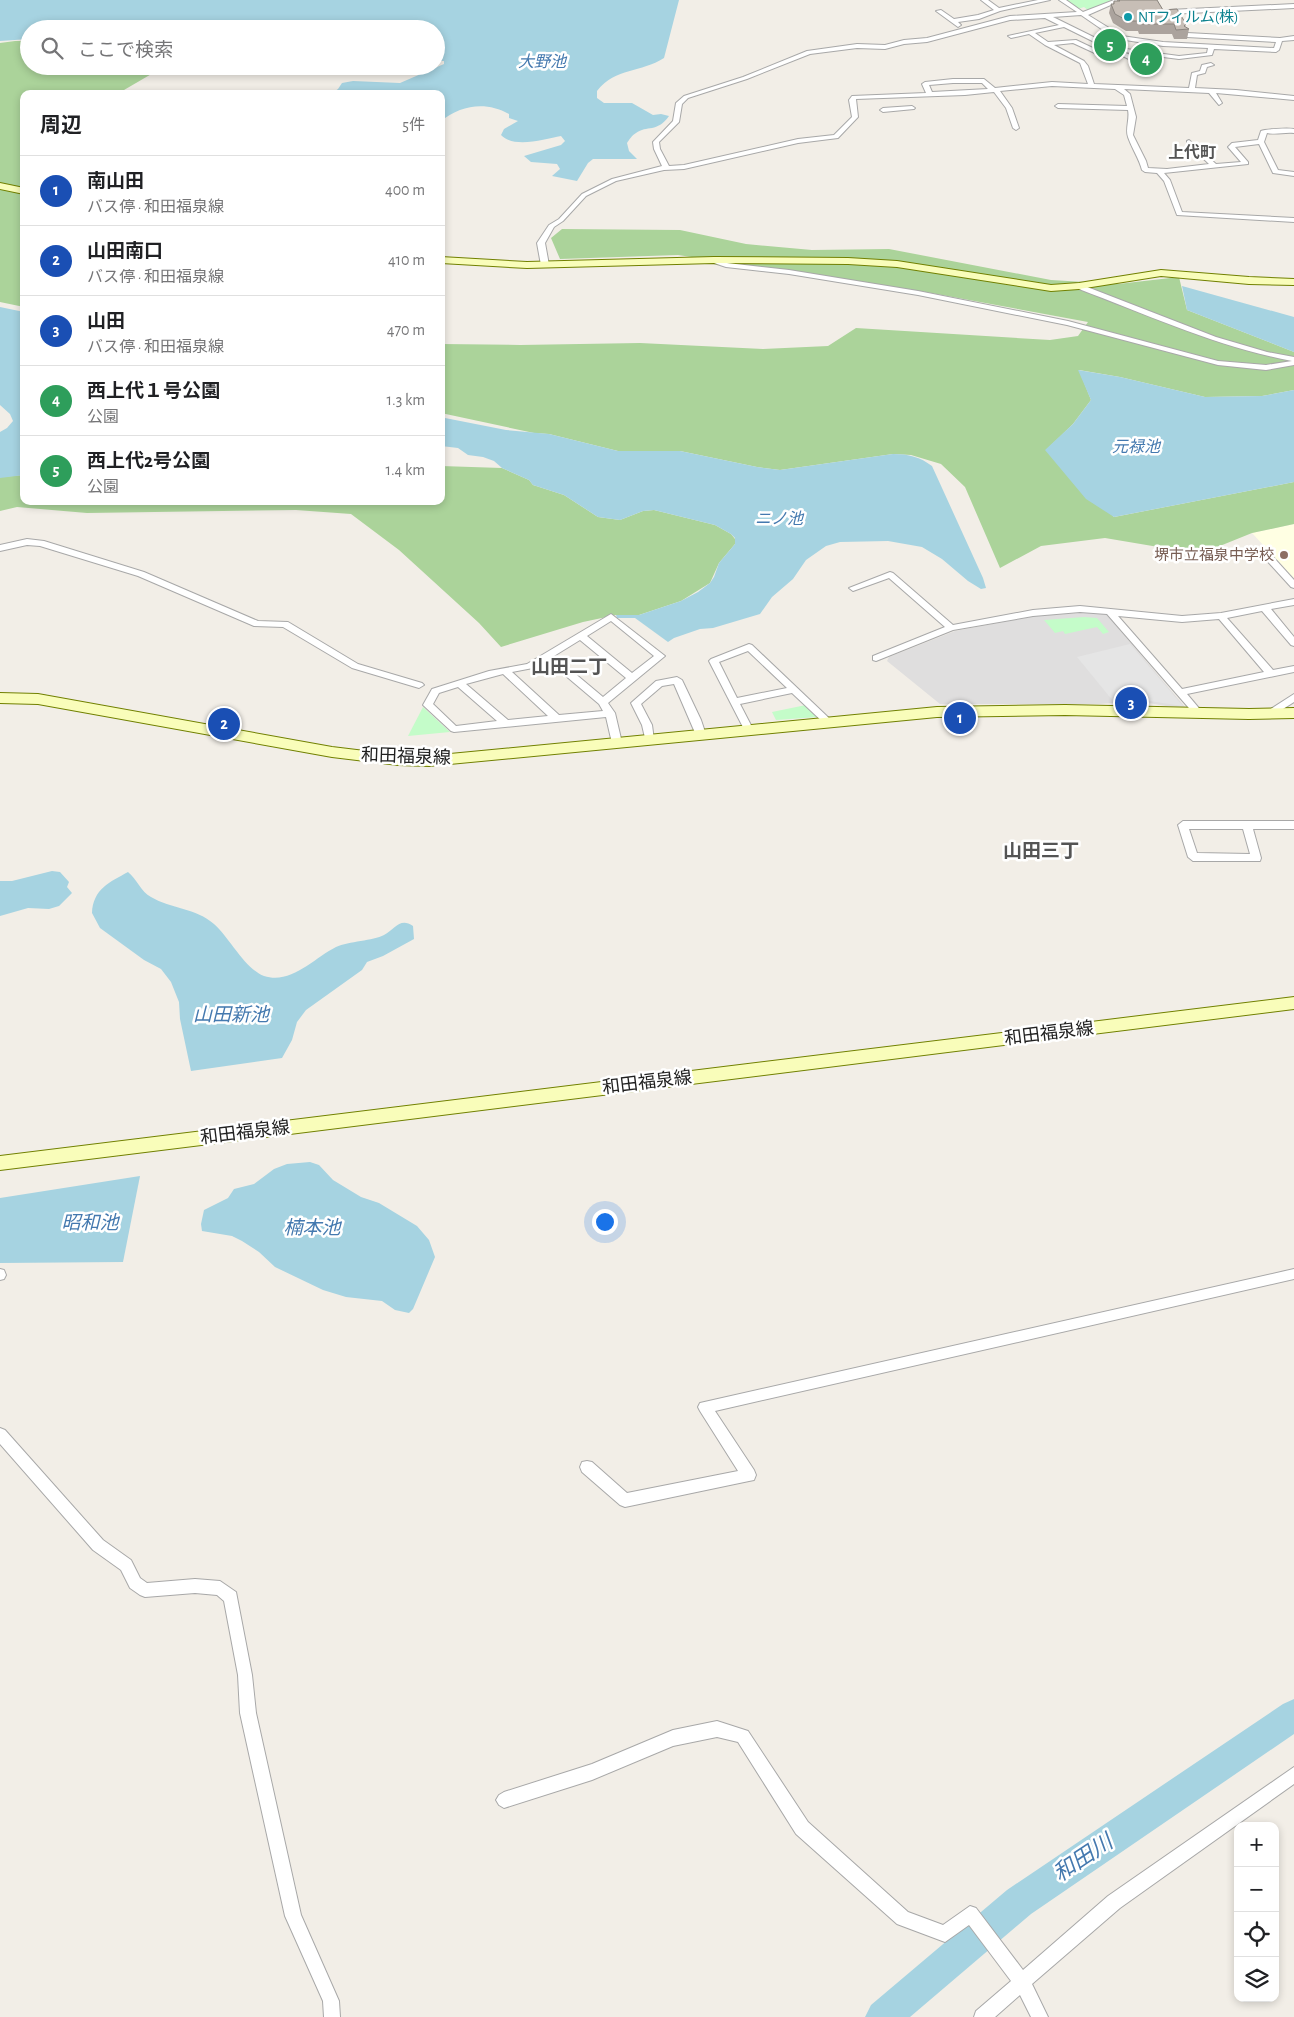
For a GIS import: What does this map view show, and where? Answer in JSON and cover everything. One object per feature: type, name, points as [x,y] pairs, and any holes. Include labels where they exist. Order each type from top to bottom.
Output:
[{"type":"main road","points":[[0,186],[20,189]]},
{"type":"main road","points":[[445,260],[545,265],[714,260],[848,261],[897,264],[1044,287],[1082,287],[1135,275],[1162,272],[1249,281],[1294,282]]},
{"type":"main road","name":"和田福泉線","points":[[0,698],[38,699],[332,752],[398,760],[430,761],[937,712],[1065,710],[1198,714],[1294,713]]},
{"type":"main road","name":"和田福泉線","points":[[0,1164],[1294,1003]]},
{"type":"street","points":[[984,0],[998,10]]},
{"type":"street","points":[[953,21],[979,17],[998,10],[1048,0]]},
{"type":"street","points":[[1062,0],[1121,38],[1163,44],[1276,50],[1280,40]]},
{"type":"street","points":[[664,168],[666,166],[657,149],[656,142],[676,122],[679,103],[686,97],[745,78],[808,52],[856,46],[885,47],[966,30],[1010,18],[1048,17],[1097,11],[1119,0]]},
{"type":"street","points":[[1169,12],[1294,6]]},
{"type":"street","points":[[939,11],[966,30]]},
{"type":"street","points":[[1048,17],[1155,70]]},
{"type":"street","points":[[1012,36],[1065,26]]},
{"type":"street","points":[[1031,33],[1047,44],[1082,62],[1092,86]]},
{"type":"street","points":[[1187,35],[1280,40],[1294,38]]},
{"type":"street","points":[[1220,37],[1223,47]]},
{"type":"street","points":[[1097,42],[1121,38]]},
{"type":"street","points":[[1047,44],[1074,41],[1114,60]]},
{"type":"street","points":[[1114,50],[1162,56],[1198,57],[1210,54],[1211,47]]},
{"type":"street","points":[[1192,90],[1194,74],[1202,72],[1204,66],[1211,65]]},
{"type":"street","points":[[929,93],[926,84],[953,81],[984,81],[995,90],[1009,108],[1016,128]]},
{"type":"street","points":[[545,265],[541,243],[551,226],[561,220],[584,195],[614,180],[664,168],[684,167],[798,141],[836,137],[855,117],[852,100],[854,97],[965,93],[1052,84],[1211,91],[1294,98]]},
{"type":"street","points":[[1117,88],[1127,94],[1133,115],[1130,135],[1143,161],[1145,170],[1159,171],[1246,163],[1230,147],[1234,144],[1261,142]]},
{"type":"street","points":[[1211,91],[1219,103]]},
{"type":"street","points":[[879,96],[884,112],[913,110],[906,95]]},
{"type":"street","points":[[1058,106],[1133,115]]},
{"type":"street","points":[[1078,114],[1089,110],[1131,108]]},
{"type":"street","points":[[1294,130],[1283,130],[1277,133],[1264,131],[1261,142],[1275,172],[1294,174]]},
{"type":"street","points":[[1189,142],[1214,165]]},
{"type":"street","points":[[1159,171],[1167,180],[1179,214],[1294,220]]},
{"type":"street","points":[[714,260],[726,266],[789,272],[918,292],[1068,323],[1242,367],[1269,367],[1294,361]]},
{"type":"street","points":[[1082,287],[1205,335],[1294,361]]},
{"type":"street","points":[[0,548],[27,542],[41,543],[141,574],[177,592],[257,624],[285,624],[355,666],[419,685]]},
{"type":"street","points":[[1264,551],[1294,585]]},
{"type":"street","points":[[853,588],[890,575],[950,628]]},
{"type":"street","points":[[876,658],[950,628],[1033,613],[1080,609],[1182,619],[1221,616],[1294,602]]},
{"type":"street","points":[[1265,608],[1294,643]]},
{"type":"street","points":[[1109,611],[1198,714]]},
{"type":"street","points":[[1221,616],[1271,674]]},
{"type":"street","points":[[603,702],[660,656],[611,618],[530,666],[504,671],[435,691],[428,705],[454,729],[610,713]]},
{"type":"street","points":[[581,636],[632,678]]},
{"type":"street","points":[[749,731],[714,661],[749,647],[829,723]]},
{"type":"street","points":[[548,656],[603,702],[610,713],[617,743]]},
{"type":"street","points":[[1180,692],[1294,669]]},
{"type":"street","points":[[504,671],[556,718]]},
{"type":"street","points":[[650,740],[647,725],[636,703],[659,683],[677,680],[701,735]]},
{"type":"street","points":[[460,684],[504,723]]},
{"type":"street","points":[[735,702],[794,690]]},
{"type":"street","points":[[1270,714],[1294,697]]},
{"type":"street","points":[[1247,825],[1256,858],[1193,857],[1184,826],[1247,825],[1294,825]]},
{"type":"street","points":[[587,1467],[625,1500],[749,1475],[705,1407],[1294,1274]]},
{"type":"street","points":[[0,1434],[98,1545],[126,1565],[136,1583],[145,1590],[195,1586],[220,1588],[232,1597],[245,1675],[248,1714],[293,1916],[331,2001],[332,2017]]},
{"type":"street","points":[[504,1800],[592,1772],[673,1738],[717,1729],[743,1736],[802,1828],[903,1918],[945,1934],[970,1914],[1022,1983],[1040,2017]]},
{"type":"street","points":[[982,2017],[1114,1902],[1294,1775]]},
{"type":"shaded area","name":"堺市立福泉中学校","points":[[1294,524],[1294,578],[1252,533]]},
{"type":"shaded area","points":[[1102,613],[1107,615],[1185,707],[1137,701],[1100,704],[940,704],[887,661],[889,657],[955,631],[1036,616]]},
{"type":"shaded area","points":[[1130,644],[1183,706],[1136,699],[1113,701],[1077,657]]},
{"type":"green space","points":[[1065,0],[1112,0],[1088,10],[1084,7],[1078,9]]},
{"type":"green space","points":[[20,41],[20,75],[150,75],[124,90],[20,90],[20,306],[0,302],[0,43]]},
{"type":"green space","points":[[562,229],[680,230],[746,244],[812,250],[889,249],[1051,280],[1118,284],[1179,277],[1187,310],[1294,352],[1294,390],[1262,396],[1205,397],[1120,377],[1079,370],[1091,400],[1073,424],[1046,450],[1114,517],[1294,482],[1294,524],[1252,533],[1200,554],[1105,538],[1041,546],[1000,568],[965,487],[941,464],[911,455],[893,454],[780,470],[680,451],[618,451],[549,434],[534,433],[445,414],[445,344],[640,343],[763,349],[828,346],[856,328],[1050,340],[1078,336],[1088,322],[920,291],[678,255],[560,259],[551,238]]},
{"type":"green space","points":[[445,466],[502,468],[529,480],[533,485],[564,495],[598,517],[620,520],[643,511],[654,510],[715,525],[731,534],[735,539],[735,544],[719,563],[710,583],[681,601],[639,615],[616,615],[583,622],[501,647],[479,623],[399,550],[351,514],[296,510],[87,513],[17,507],[0,511],[0,477],[20,475],[20,505],[445,505]]},
{"type":"green space","points":[[1097,618],[1109,632],[1103,634],[1097,627],[1065,634],[1063,631],[1055,633],[1044,620]]},
{"type":"green space","points":[[806,705],[818,717],[776,720],[772,712]]},
{"type":"green space","points":[[423,707],[450,732],[408,736]]},
{"type":"water","name":"大野池","points":[[0,0],[679,0],[664,58],[655,63],[620,74],[604,83],[597,91],[597,98],[604,103],[632,103],[653,115],[669,116],[660,125],[635,134],[627,143],[629,151],[637,159],[593,159],[588,163],[577,181],[552,176],[560,169],[557,164],[531,162],[524,156],[561,145],[565,141],[561,136],[530,142],[507,139],[501,135],[504,129],[518,121],[509,118],[509,114],[500,110],[483,106],[465,108],[445,118],[445,90],[337,90],[342,83],[353,81],[400,83],[419,75],[445,75],[445,20],[20,20],[20,40],[0,41]]},
{"type":"water","points":[[1182,286],[1294,317],[1294,352],[1187,310]]},
{"type":"water","points":[[0,307],[20,311],[20,476],[0,478],[0,432],[13,421],[10,414],[0,405]]},
{"type":"water","name":"元禄池","points":[[1078,370],[1120,377],[1205,397],[1262,396],[1294,390],[1294,482],[1114,517],[1086,499],[1045,450],[1073,424],[1091,400]]},
{"type":"water","name":"ニノ池","points":[[445,418],[506,430],[549,434],[618,451],[680,451],[780,470],[893,454],[914,457],[932,466],[986,588],[981,589],[968,581],[942,559],[922,547],[888,541],[840,542],[826,546],[806,560],[793,579],[772,597],[760,614],[713,628],[700,629],[668,642],[635,618],[617,618],[616,615],[639,615],[681,601],[698,592],[710,583],[719,563],[735,544],[735,538],[731,534],[715,525],[654,510],[643,511],[620,520],[598,517],[564,495],[533,485],[529,480],[502,468],[494,461],[468,455],[458,448],[445,446]]},
{"type":"water","points":[[52,871],[60,872],[69,882],[67,887],[72,893],[59,906],[49,909],[28,908],[0,916],[0,881],[12,881]]},
{"type":"water","name":"山田新池","points":[[128,872],[144,892],[151,897],[199,915],[214,924],[250,967],[264,976],[274,978],[293,974],[336,947],[379,937],[401,923],[413,926],[414,939],[383,956],[367,962],[362,970],[306,1010],[297,1022],[292,1040],[282,1058],[191,1071],[180,1019],[179,1002],[171,982],[161,969],[144,960],[100,928],[92,913],[93,905],[99,892],[109,883]]},
{"type":"water","name":"楠本池","points":[[310,1162],[319,1165],[333,1180],[361,1197],[379,1203],[417,1226],[429,1240],[435,1257],[413,1309],[409,1313],[395,1310],[382,1301],[346,1297],[323,1290],[275,1267],[259,1252],[232,1236],[202,1231],[201,1224],[204,1210],[228,1198],[234,1189],[254,1184],[274,1169],[287,1164]]},
{"type":"water","name":"昭和池","points":[[140,1176],[123,1262],[0,1263],[0,1198]]},
{"type":"building","points":[[1119,0],[1157,0],[1163,10],[1177,9],[1186,24],[1184,26],[1189,29],[1176,30],[1174,24],[1141,24],[1140,21],[1128,21],[1115,14],[1111,4]]},
{"type":"waterway","name":"和田川","points":[[883,2017],[1019,1902],[1294,1715]]},
{"type":"place","name":"NTフィルム(株)","points":[[1128,17]]},
{"type":"place","name":"西上代2号公園","points":[[1110,45]]},
{"type":"place","name":"西上代１号公園","points":[[1146,59]]},
{"type":"place","name":"堺市立福泉中学校","points":[[1284,555]]},
{"type":"place","name":"山田","points":[[1131,703]]},
{"type":"place","name":"南山田","points":[[960,718]]},
{"type":"place","name":"山田南口","points":[[224,724]]},
{"type":"district","name":"上代町","points":[[1192,153]]},
{"type":"district","name":"山田二丁","points":[[569,667]]},
{"type":"district","name":"山田三丁","points":[[1041,851]]}]
